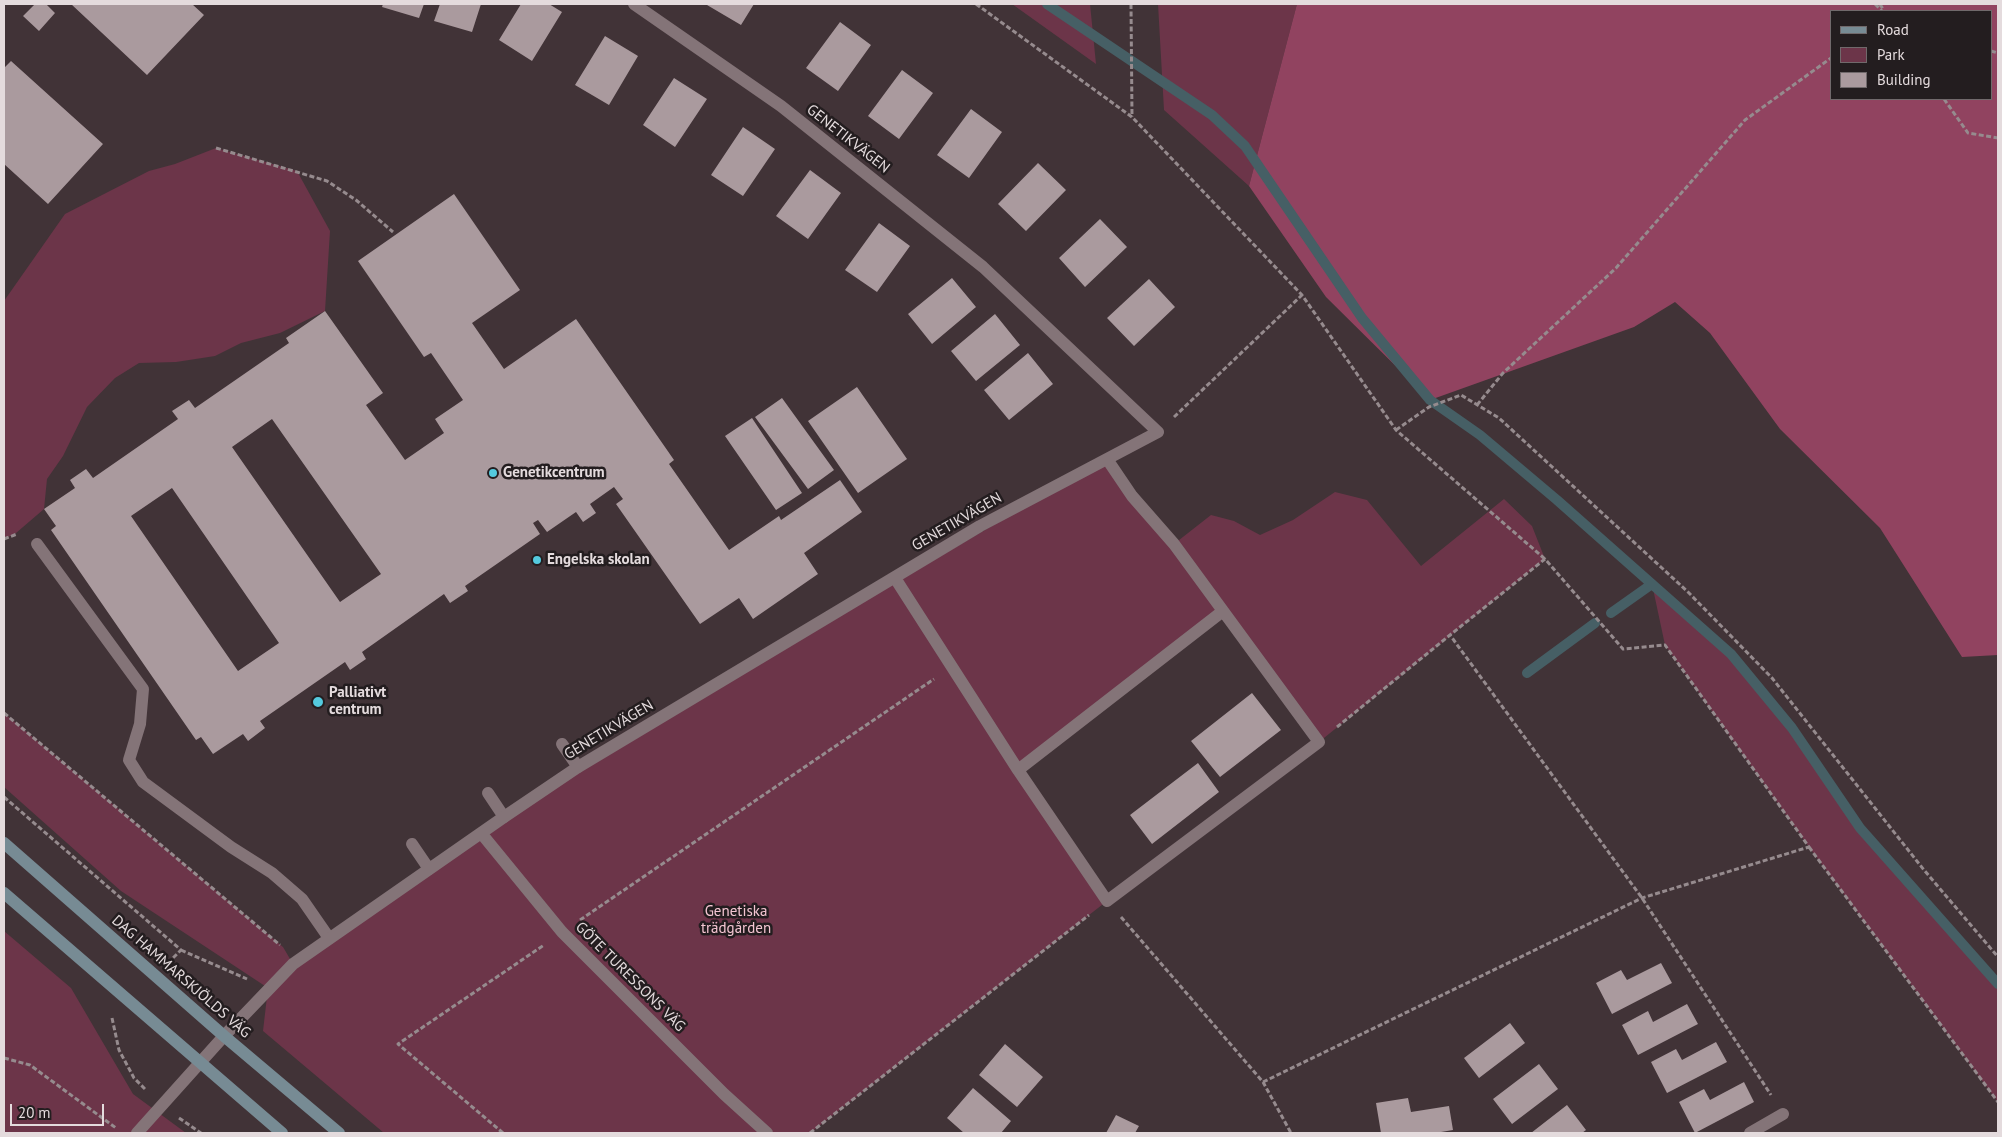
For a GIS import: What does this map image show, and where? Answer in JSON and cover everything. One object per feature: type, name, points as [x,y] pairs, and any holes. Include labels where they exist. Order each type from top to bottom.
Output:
[{"type":"main road","name":"DAG HAMMARSKJÖLDS VÄG","points":[[4,843],[224,1036],[339,1133]]},
{"type":"main road","points":[[4,893],[282,1133]]},
{"type":"street","name":"GENETIKVÄGEN","points":[[138,1133],[224,1036],[293,964],[504,817],[578,767],[980,526],[1158,432],[983,267],[781,106],[634,4]]},
{"type":"street","points":[[896,578],[1018,770],[1107,901],[1319,742],[1174,544],[1132,496],[1106,459]]},
{"type":"street","points":[[37,544],[143,689],[140,724],[129,760],[144,782],[231,847],[272,873],[302,899],[329,938]]},
{"type":"street","points":[[1018,770],[1223,610]]},
{"type":"street","points":[[562,744],[578,767]]},
{"type":"street","points":[[488,793],[504,817]]},
{"type":"street","name":"GÖTE TURESSONS VÄG","points":[[481,833],[562,932],[724,1094],[767,1133]]},
{"type":"street","points":[[412,844],[429,869]]},
{"type":"street","points":[[1750,1133],[1783,1114]]},
{"type":"path","points":[[976,4],[1132,117],[1302,295],[1396,430],[1545,559],[1622,649],[1665,645],[1809,846],[1998,1102]]},
{"type":"path","points":[[1131,4],[1132,117]]},
{"type":"path","points":[[1477,405],[1503,373],[1616,268],[1746,120],[1830,59]]},
{"type":"path","points":[[1945,100],[1968,133],[1998,138]]},
{"type":"path","points":[[216,148],[327,181],[356,200],[392,232]]},
{"type":"path","points":[[1158,432],[1302,295]]},
{"type":"path","points":[[1396,430],[1436,404],[1461,395],[1499,418],[1688,592],[1772,678],[1924,870],[1998,957]]},
{"type":"path","points":[[1319,742],[1545,559]]},
{"type":"path","points":[[1450,635],[1642,898],[1783,1114]]},
{"type":"path","points":[[503,1133],[398,1044],[952,667]]},
{"type":"path","points":[[4,713],[283,947],[293,964]]},
{"type":"path","points":[[1263,1082],[1642,898],[1809,846]]},
{"type":"path","points":[[810,1133],[1107,901],[1263,1082],[1291,1133]]},
{"type":"path","points":[[181,950],[269,988]]},
{"type":"path","points":[[106,1013],[113,1020],[118,1050],[134,1078],[163,1106],[201,1133]]},
{"type":"path","points":[[4,1058],[30,1064],[123,1133]]},
{"type":"green space","points":[[1012,4],[1090,4],[1096,64]]},
{"type":"green space","points":[[1158,4],[1297,4],[1249,186],[1164,110]]},
{"type":"green space","points":[[216,148],[297,171],[330,231],[325,311],[280,333],[241,343],[215,356],[176,362],[139,363],[115,378],[87,407],[63,456],[47,479],[44,509],[16,533],[4,539],[4,301],[65,214],[149,171],[175,164]]},
{"type":"green space","name":"Genetiska trädgården","points":[[1107,459],[1174,544],[1211,515],[1234,521],[1260,535],[1293,520],[1335,492],[1367,500],[1421,566],[1504,499],[1532,526],[1545,559],[1319,742],[1223,611],[1018,770],[1107,901],[810,1133],[384,1133],[263,1031],[268,988],[121,891],[4,787],[4,713],[283,947],[293,964],[578,767]]},
{"type":"green space","points":[[1652,584],[1731,654],[1792,728],[1860,828],[1998,984],[1998,1102],[1809,847],[1665,645]]},
{"type":"green space","points":[[4,931],[71,988],[133,1094],[186,1133],[4,1133]]},
{"type":"shaded area","points":[[1297,4],[1998,4],[1998,655],[1962,657],[1880,528],[1780,429],[1710,333],[1675,302],[1634,327],[1430,400],[1326,297],[1249,186]]},
{"type":"building","points":[[35,4],[46,4],[55,13],[39,31],[23,16]]},
{"type":"building","points":[[71,4],[192,4],[204,15],[147,75]]},
{"type":"building","points":[[383,4],[424,4],[419,18],[382,7]]},
{"type":"building","points":[[440,4],[481,4],[472,32],[434,21]]},
{"type":"building","points":[[521,4],[549,4],[562,12],[532,61],[499,40]]},
{"type":"building","points":[[708,4],[754,4],[741,25]]},
{"type":"building","points":[[840,22],[871,45],[838,91],[806,68]]},
{"type":"building","points":[[605,36],[638,56],[609,105],[575,85]]},
{"type":"building","points":[[11,61],[103,144],[48,204],[4,164],[4,68]]},
{"type":"building","points":[[902,70],[933,93],[899,139],[868,116]]},
{"type":"building","points":[[674,78],[707,99],[675,147],[643,125]]},
{"type":"building","points":[[971,109],[1002,132],[969,178],[937,155]]},
{"type":"building","points":[[743,127],[775,149],[743,196],[711,175]]},
{"type":"building","points":[[1038,163],[1066,190],[1026,231],[998,204]]},
{"type":"building","points":[[810,170],[841,193],[808,239],[776,216]]},
{"type":"building","name":"Genetikcentrum","points":[[454,194],[520,290],[472,323],[504,369],[576,319],[674,460],[669,464],[729,550],[779,516],[781,520],[840,480],[862,512],[804,553],[818,574],[753,619],[739,598],[700,624],[616,504],[623,499],[614,487],[590,504],[596,513],[583,522],[576,512],[547,532],[538,520],[533,523],[540,534],[465,586],[468,591],[450,603],[444,594],[362,652],[366,659],[350,670],[345,662],[260,721],[265,728],[248,741],[243,734],[213,754],[201,737],[196,740],[51,530],[56,526],[44,509],[75,488],[70,480],[86,469],[93,478],[178,419],[172,411],[189,400],[195,408],[289,343],[286,338],[325,311],[383,393],[366,405],[405,460],[444,433],[435,419],[463,400],[431,353],[424,357],[358,261]],"holes":[[[272,419],[381,574],[340,602],[232,447]],[[172,488],[279,643],[238,671],[131,516]]]},
{"type":"building","points":[[1100,219],[1127,247],[1085,287],[1059,258]]},
{"type":"building","points":[[879,223],[910,246],[877,292],[845,270]]},
{"type":"building","points":[[952,278],[976,307],[932,344],[908,314]]},
{"type":"building","points":[[1149,279],[1175,307],[1134,346],[1107,318]]},
{"type":"building","points":[[995,314],[1020,345],[976,381],[951,351]]},
{"type":"building","points":[[1028,353],[1053,384],[1009,420],[984,390]]},
{"type":"building","points":[[857,387],[907,459],[858,493],[808,421]]},
{"type":"building","points":[[782,398],[834,470],[808,489],[755,417]]},
{"type":"building","points":[[752,418],[802,493],[776,510],[725,436]]},
{"type":"building","points":[[1252,693],[1281,730],[1220,777],[1191,741]]},
{"type":"building","points":[[1198,763],[1219,792],[1152,844],[1130,815]]},
{"type":"building","points":[[1661,963],[1672,983],[1612,1014],[1596,983],[1621,970],[1627,980]]},
{"type":"building","points":[[1687,1004],[1698,1024],[1638,1055],[1622,1025],[1648,1011],[1653,1022]]},
{"type":"building","points":[[1510,1023],[1525,1043],[1479,1078],[1464,1058]]},
{"type":"building","points":[[1716,1042],[1727,1062],[1667,1093],[1651,1062],[1676,1049],[1682,1060]]},
{"type":"building","points":[[1005,1044],[1043,1077],[1017,1107],[979,1075]]},
{"type":"building","points":[[1539,1064],[1558,1089],[1512,1124],[1493,1099]]},
{"type":"building","points":[[1744,1082],[1754,1102],[1695,1133],[1679,1102],[1704,1089],[1710,1100]]},
{"type":"building","points":[[973,1088],[1011,1121],[1001,1133],[964,1133],[947,1118]]},
{"type":"building","points":[[1408,1098],[1411,1112],[1449,1106],[1453,1130],[1435,1133],[1381,1133],[1376,1103]]},
{"type":"building","points":[[1567,1105],[1586,1130],[1582,1133],[1531,1133]]},
{"type":"building","points":[[1116,1115],[1139,1126],[1135,1133],[1106,1133]]},
{"type":"waterway","points":[[1047,4],[1212,115],[1245,146],[1362,318],[1430,400],[1480,435],[1557,500],[1731,654],[1792,728],[1860,828],[1998,984]]},
{"type":"waterway","points":[[1611,613],[1652,584]]},
{"type":"waterway","points":[[1527,673],[1595,623]]},
{"type":"place","name":"Genetikcentrum","points":[[493,473]]},
{"type":"place","name":"Engelska skolan","points":[[537,560]]},
{"type":"place","name":"Palliativt centrum","points":[[318,702]]}]
